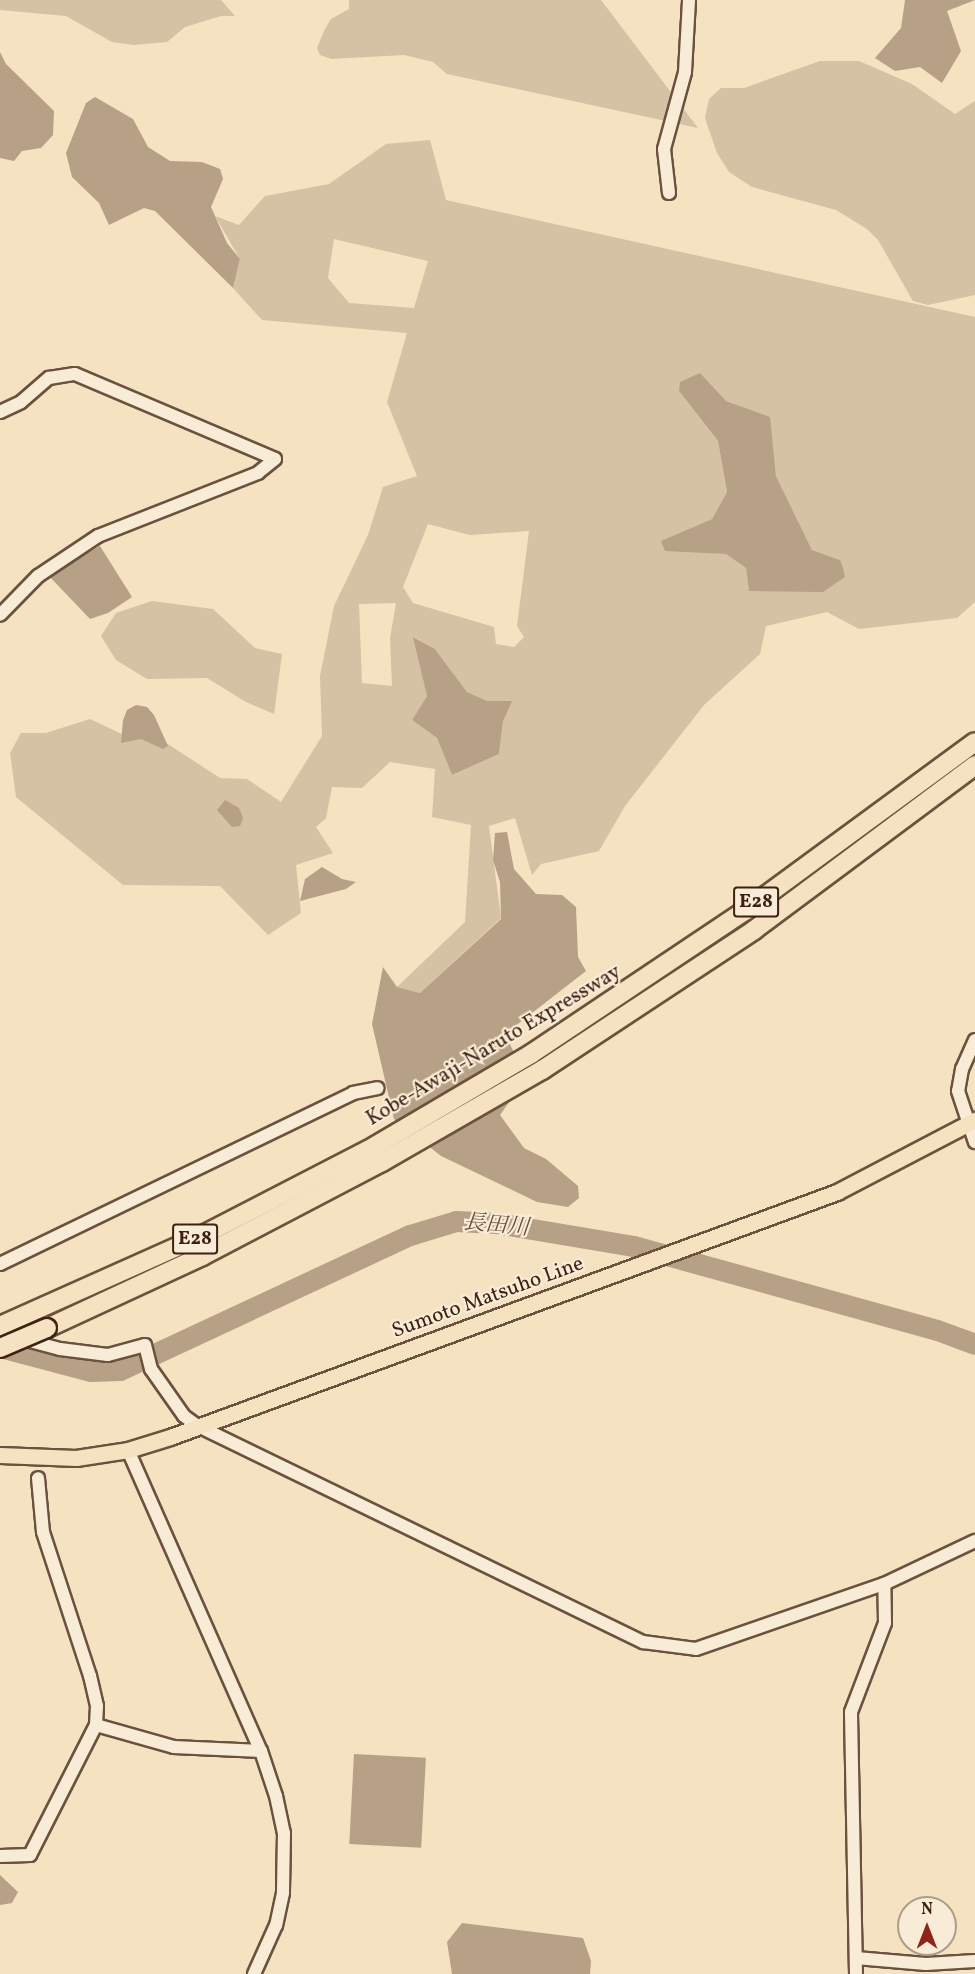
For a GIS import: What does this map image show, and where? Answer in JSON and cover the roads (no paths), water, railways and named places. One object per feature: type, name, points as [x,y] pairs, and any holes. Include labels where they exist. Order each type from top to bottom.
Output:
[{"type":"highway","name":"Kobe-Awaji-Naruto Expressway","points":[[0,1348],[202,1256],[379,1154],[745,910],[975,742]]},
{"type":"highway","name":"Kobe-Awaji-Naruto Expressway","points":[[3,1327],[379,1154],[542,1070],[754,930],[975,765]]},
{"type":"main road","name":"Sumoto Matsuho Line","points":[[0,1455],[76,1458],[128,1450],[837,1192],[972,1122]]},
{"type":"street","points":[[669,193],[664,149],[685,72],[689,0]]},
{"type":"street","points":[[0,412],[21,402],[49,378],[75,374],[275,459],[258,473],[98,536],[38,576],[0,615]]},
{"type":"street","points":[[975,1040],[962,1069],[958,1091],[972,1122],[975,1142]]},
{"type":"street","points":[[0,1264],[353,1093],[378,1088]]},
{"type":"street","points":[[3,1327],[60,1349],[108,1355],[144,1345],[151,1369],[184,1416],[198,1426],[643,1642],[696,1649],[885,1584],[975,1541]]},
{"type":"street","points":[[128,1450],[261,1751],[284,1833],[283,1893],[276,1925],[254,1974]]},
{"type":"street","points":[[0,1856],[30,1855],[96,1725],[97,1706],[90,1676],[43,1532],[38,1478]]},
{"type":"street","points":[[856,1974],[851,1712],[885,1623],[885,1584]]},
{"type":"street","points":[[96,1725],[174,1747],[261,1751]]},
{"type":"street","points":[[856,1958],[926,1964],[975,1961]]},
{"type":"waterway","name":"長田川","points":[[0,1347],[91,1371],[120,1370],[410,1235],[456,1221],[496,1223],[634,1246],[937,1330],[975,1344]]}]
